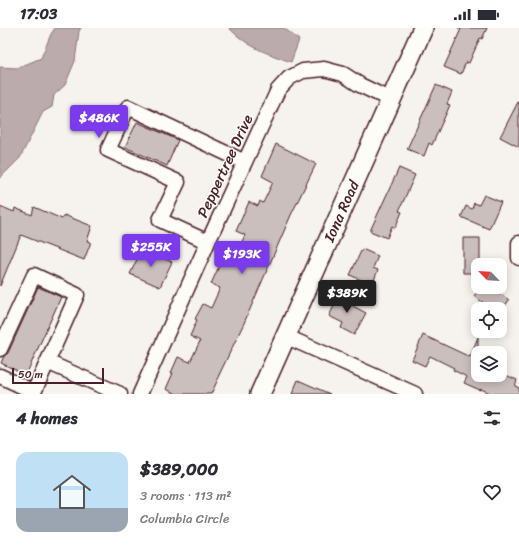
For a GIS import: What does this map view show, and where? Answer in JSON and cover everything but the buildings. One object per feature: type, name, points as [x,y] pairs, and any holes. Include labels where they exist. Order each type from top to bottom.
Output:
[{"type":"street","name":"Iona Road","points":[[260,394],[423,28]]},
{"type":"street","name":"Peppertree Drive","points":[[140,394],[278,90],[289,78],[303,71],[324,69],[343,74],[360,85],[391,100]]},
{"type":"street","points":[[208,242],[160,220],[178,182],[108,150],[128,107],[245,162]]},
{"type":"street","points":[[519,243],[519,258]]},
{"type":"street","points":[[0,349],[34,276],[77,295],[34,392],[0,376]]},
{"type":"street","points":[[285,336],[416,394]]},
{"type":"street","points":[[47,362],[120,394]]},
{"type":"shaded area","points":[[55,28],[81,28],[79,31],[75,61],[65,85],[54,95],[52,107],[43,112],[20,158],[0,178],[0,67],[17,68],[41,58]]},
{"type":"shaded area","points":[[229,28],[284,28],[299,40],[291,62],[266,53],[251,45],[236,35]]}]
